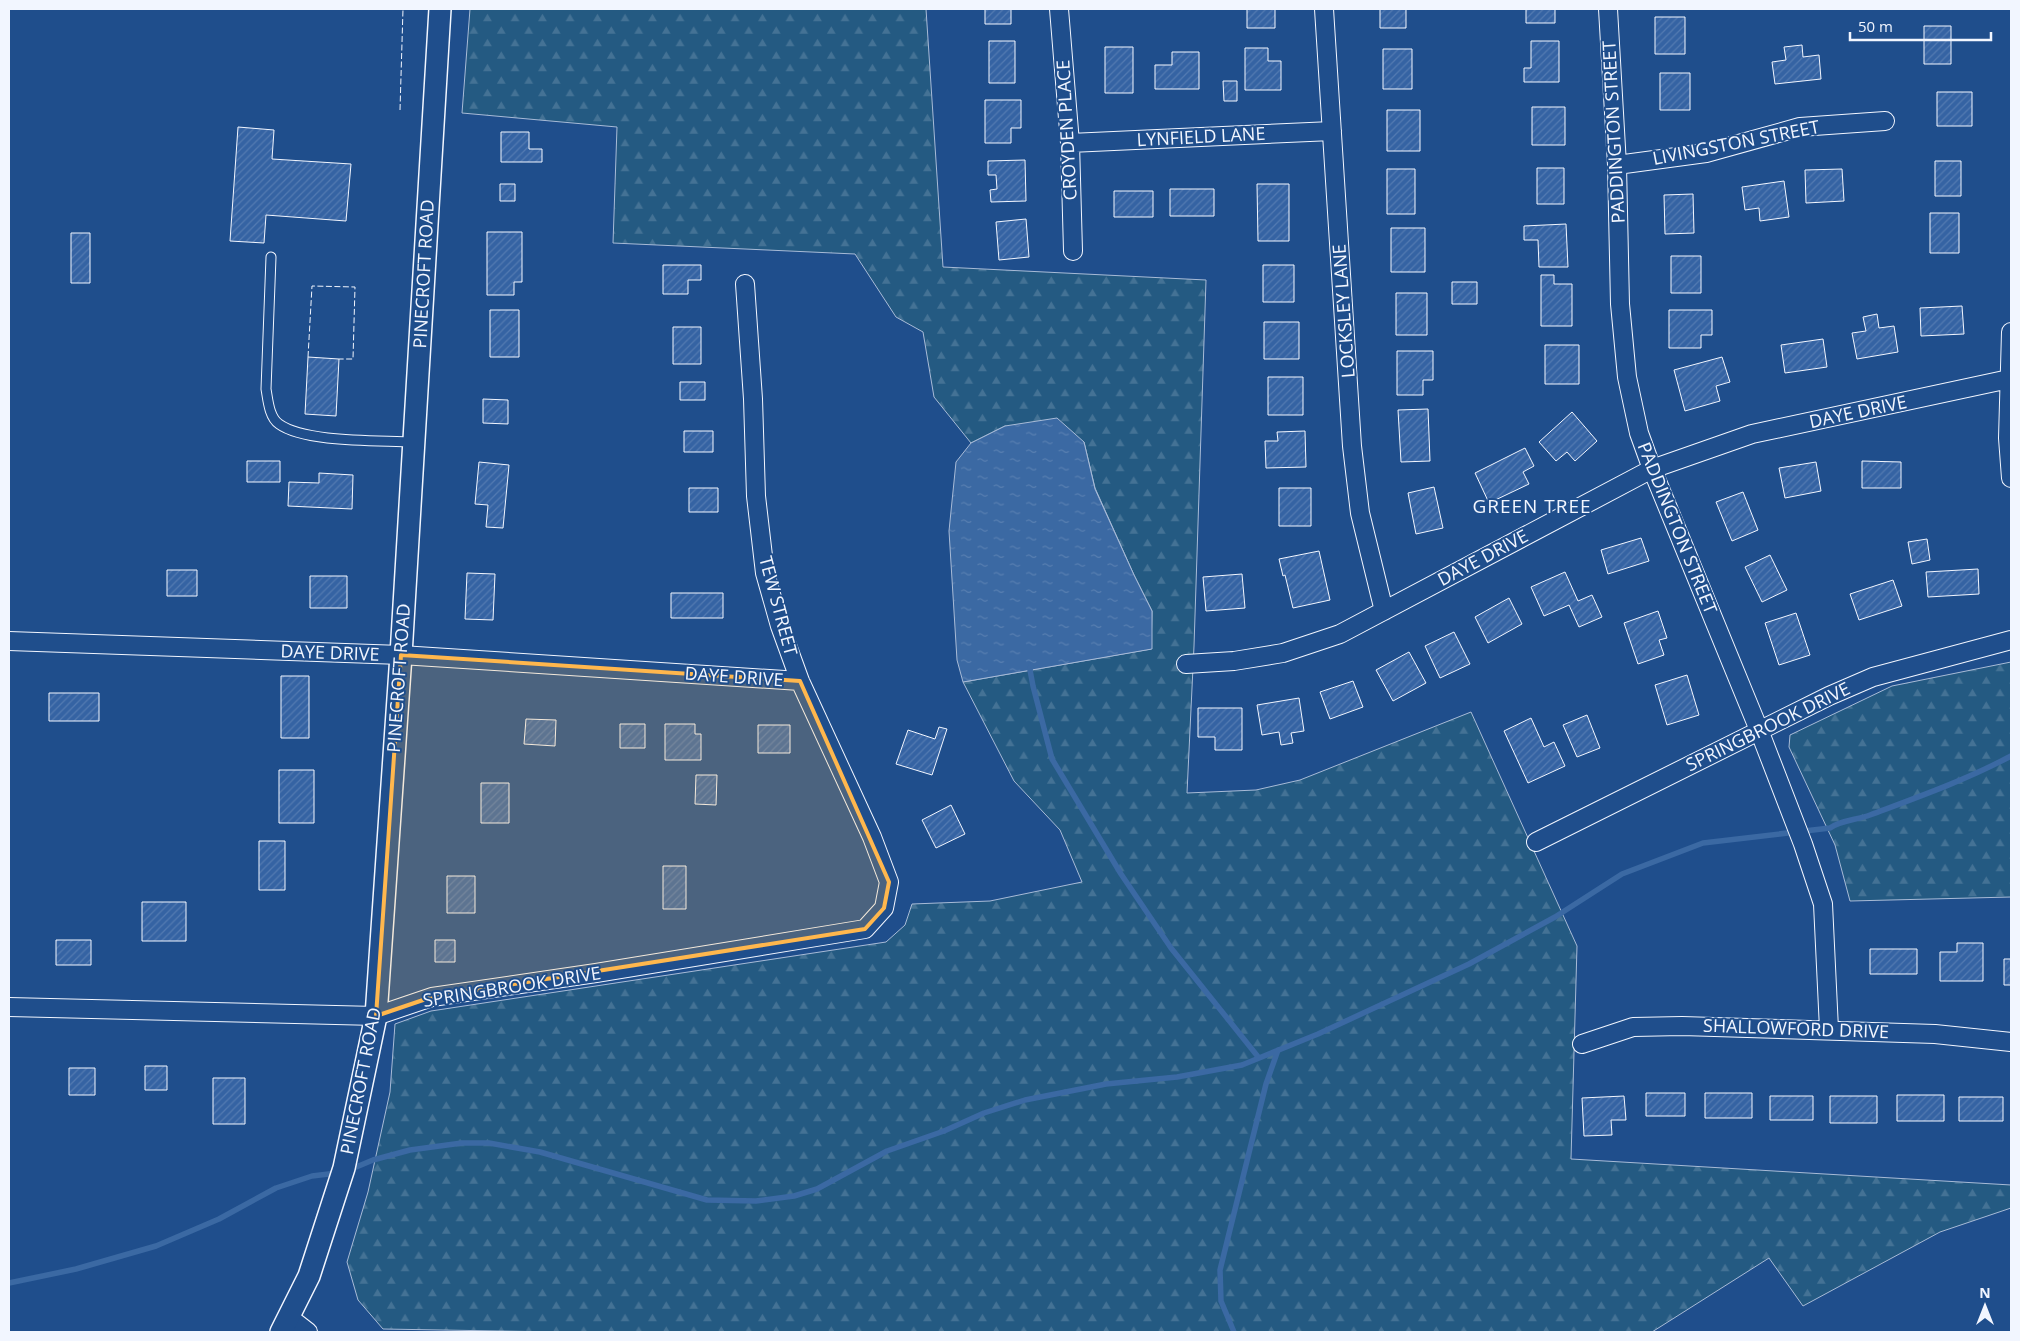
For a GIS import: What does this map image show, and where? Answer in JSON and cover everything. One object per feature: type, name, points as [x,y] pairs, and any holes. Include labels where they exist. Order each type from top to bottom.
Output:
[{"type":"street","name":"PINECROFT ROAD","points":[[286,1325],[308,1276],[344,1168],[376,1016],[401,656],[440,9]]},
{"type":"street","name":"CROYDEN PLACE","points":[[1059,9],[1070,143],[1073,251]]},
{"type":"street","name":"LOCKSLEY LANE","points":[[1324,9],[1352,446],[1360,513],[1384,611]]},
{"type":"street","name":"PADDINGTON STREET","points":[[1608,9],[1617,165],[1620,304],[1627,377],[1639,433],[1759,730],[1801,838],[1824,904],[1829,1029]]},
{"type":"street","name":"LIVINGSTON STREET","points":[[1617,165],[1706,153],[1800,127],[1884,121]]},
{"type":"street","name":"LYNFIELD LANE","points":[[1070,143],[1332,131]]},
{"type":"street","name":"TEW STREET","points":[[745,284],[753,399],[756,496],[765,573],[780,626],[800,681],[872,836],[889,882],[884,908]]},
{"type":"street","points":[[2011,332],[2008,438],[2011,478]]},
{"type":"street","name":"DAYE DRIVE","points":[[1186,664],[1234,661],[1283,653],[1340,634],[1652,469],[1752,434],[2009,380]]},
{"type":"street","name":"SPRINGBROOK DRIVE","points":[[1536,842],[1759,730],[1873,677],[2011,640]]},
{"type":"street","name":"DAYE DRIVE","points":[[9,642],[401,656],[800,681]]},
{"type":"street","name":"SPRINGBROOK DRIVE","points":[[9,1007],[376,1016],[432,997],[596,973],[865,929],[884,908]]},
{"type":"street","name":"SHALLOWFORD DRIVE","points":[[1582,1044],[1633,1027],[1682,1026],[1829,1029],[1935,1034],[2011,1042]]},
{"type":"street","points":[[286,1325],[308,1332]]},
{"type":"lane","points":[[271,257],[266,389],[270,410],[278,424],[297,433],[329,437],[414,442]]},
{"type":"highlighted area","points":[[401,655],[800,681],[889,882],[884,908],[865,929],[432,997],[376,1016]]},
{"type":"green space","points":[[470,9],[926,9],[943,267],[1206,280],[1194,646],[1187,793],[1256,790],[1300,780],[1471,712],[1577,946],[1571,1159],[2011,1185],[2011,1208],[1940,1232],[1803,1306],[1769,1258],[1652,1332],[558,1332],[383,1329],[358,1300],[347,1262],[368,1192],[390,1092],[395,1024],[431,1011],[886,942],[905,925],[912,904],[990,901],[1082,882],[1060,830],[1014,781],[963,682],[1151,649],[1152,611],[1095,488],[1084,442],[1005,426],[971,443],[934,397],[923,332],[896,317],[855,254],[613,243],[617,127],[462,113]]},
{"type":"green space","points":[[2011,662],[2011,897],[1850,901],[1835,845],[1789,747],[1790,735],[1892,686]]},
{"type":"water","points":[[1057,418],[1084,442],[1095,489],[1152,611],[1152,649],[963,682],[957,660],[949,531],[956,462],[971,443],[1005,426]]},
{"type":"building","points":[[985,9],[1011,9],[1011,24],[985,24]]},
{"type":"building","points":[[1247,9],[1275,9],[1275,28],[1247,28]]},
{"type":"building","points":[[1380,9],[1406,9],[1406,28],[1380,28]]},
{"type":"building","points":[[1526,9],[1555,9],[1555,23],[1526,23]]},
{"type":"building","points":[[1655,17],[1685,17],[1685,54],[1655,54]]},
{"type":"building","points":[[1924,26],[1951,26],[1951,64],[1924,64]]},
{"type":"building","points":[[989,41],[1015,41],[1015,83],[989,83]]},
{"type":"building","points":[[1531,41],[1559,41],[1559,82],[1524,82],[1524,68],[1531,68]]},
{"type":"building","points":[[1802,45],[1803,57],[1819,55],[1821,79],[1775,84],[1772,62],[1786,60],[1784,47]]},
{"type":"building","points":[[1105,47],[1133,47],[1133,93],[1105,93]]},
{"type":"building","points":[[1245,48],[1268,48],[1268,61],[1281,61],[1281,90],[1245,90]]},
{"type":"building","points":[[1383,49],[1412,49],[1412,89],[1383,89]]},
{"type":"building","points":[[1172,52],[1199,52],[1199,89],[1155,89],[1155,65],[1172,65]]},
{"type":"building","points":[[1660,73],[1690,73],[1690,110],[1660,110]]},
{"type":"building","points":[[1223,81],[1237,81],[1237,101],[1224,101]]},
{"type":"building","points":[[1937,92],[1972,92],[1972,126],[1937,126]]},
{"type":"building","points":[[985,100],[1021,100],[1021,128],[1011,128],[1011,143],[985,143]]},
{"type":"building","points":[[1532,107],[1565,107],[1565,145],[1532,145]]},
{"type":"building","points":[[1387,110],[1420,110],[1420,151],[1387,151]]},
{"type":"building","points":[[238,127],[274,130],[272,159],[351,164],[346,221],[266,215],[264,243],[230,241]]},
{"type":"building","points":[[501,132],[529,132],[529,149],[542,149],[542,162],[501,162]]},
{"type":"building","points":[[1025,160],[1026,201],[991,202],[990,190],[997,189],[996,175],[988,175],[988,161]]},
{"type":"building","points":[[1935,161],[1961,161],[1961,196],[1935,196]]},
{"type":"building","points":[[1537,168],[1564,168],[1564,204],[1537,204]]},
{"type":"building","points":[[1387,169],[1415,169],[1415,214],[1387,214]]},
{"type":"building","points":[[1842,169],[1844,201],[1806,203],[1805,170]]},
{"type":"building","points":[[1784,181],[1789,217],[1760,221],[1759,208],[1745,210],[1742,187]]},
{"type":"building","points":[[500,184],[515,184],[515,201],[500,201]]},
{"type":"building","points":[[1257,184],[1289,184],[1289,241],[1258,241]]},
{"type":"building","points":[[1170,189],[1214,189],[1214,216],[1170,216]]},
{"type":"building","points":[[1114,191],[1153,191],[1153,217],[1114,217]]},
{"type":"building","points":[[1693,194],[1694,233],[1665,234],[1664,195]]},
{"type":"building","points":[[1930,213],[1959,213],[1959,253],[1930,253]]},
{"type":"building","points":[[1026,219],[1029,257],[999,260],[996,222]]},
{"type":"building","points":[[1566,224],[1568,267],[1539,267],[1538,240],[1524,240],[1524,226]]},
{"type":"building","points":[[1391,228],[1425,228],[1425,272],[1391,272]]},
{"type":"building","points":[[487,232],[522,232],[522,282],[514,282],[514,295],[487,295]]},
{"type":"building","points":[[71,233],[90,233],[90,283],[71,283]]},
{"type":"building","points":[[1671,256],[1701,256],[1701,293],[1671,293]]},
{"type":"building","points":[[663,265],[701,265],[701,280],[688,280],[688,294],[663,294]]},
{"type":"building","points":[[1263,265],[1294,265],[1294,302],[1263,302]]},
{"type":"building","points":[[1541,275],[1554,275],[1554,284],[1572,284],[1572,326],[1541,326]]},
{"type":"building","points":[[1452,282],[1477,282],[1477,304],[1452,304]]},
{"type":"building","points":[[1396,293],[1427,293],[1427,335],[1396,335]]},
{"type":"building","points":[[1962,306],[1964,334],[1921,336],[1920,308]]},
{"type":"building","points":[[490,310],[519,310],[519,357],[490,357]]},
{"type":"building","points":[[1669,310],[1712,310],[1712,335],[1701,335],[1701,348],[1669,348]]},
{"type":"building","points":[[1877,314],[1879,328],[1894,326],[1898,352],[1857,359],[1852,333],[1866,331],[1863,317]]},
{"type":"building","points":[[1264,322],[1299,322],[1299,359],[1264,359]]},
{"type":"building","points":[[673,327],[701,327],[701,364],[673,364]]},
{"type":"building","points":[[1823,339],[1827,367],[1785,373],[1781,345]]},
{"type":"building","points":[[1545,345],[1579,345],[1579,384],[1545,384]]},
{"type":"building","points":[[1397,351],[1433,351],[1433,380],[1423,380],[1423,395],[1397,395]]},
{"type":"building","points":[[308,357],[339,359],[336,416],[305,414]]},
{"type":"building","points":[[1722,357],[1730,382],[1716,386],[1720,401],[1685,411],[1674,370]]},
{"type":"building","points":[[1268,377],[1303,377],[1303,415],[1268,415]]},
{"type":"building","points":[[680,382],[705,382],[705,400],[680,400]]},
{"type":"building","points":[[483,399],[508,400],[508,424],[483,423]]},
{"type":"building","points":[[1428,409],[1430,461],[1401,462],[1398,410]]},
{"type":"building","points":[[1572,412],[1597,441],[1575,461],[1567,452],[1556,461],[1539,442]]},
{"type":"building","points":[[684,431],[713,431],[713,452],[684,452]]},
{"type":"building","points":[[1305,431],[1306,467],[1266,468],[1265,441],[1278,441],[1277,432]]},
{"type":"building","points":[[1525,448],[1534,466],[1523,472],[1529,484],[1489,503],[1475,473]]},
{"type":"building","points":[[247,461],[280,461],[280,482],[247,482]]},
{"type":"building","points":[[1862,461],[1901,462],[1901,488],[1862,488]]},
{"type":"building","points":[[479,462],[509,465],[503,528],[486,527],[488,505],[475,504]]},
{"type":"building","points":[[1816,462],[1821,491],[1785,498],[1779,468]]},
{"type":"building","points":[[319,473],[353,475],[352,509],[288,506],[289,482],[319,483]]},
{"type":"building","points":[[1434,487],[1443,528],[1416,534],[1408,493]]},
{"type":"building","points":[[689,488],[718,488],[718,512],[689,512]]},
{"type":"building","points":[[1279,488],[1311,488],[1311,526],[1279,526]]},
{"type":"building","points":[[1743,492],[1758,530],[1732,541],[1716,502]]},
{"type":"building","points":[[1641,538],[1649,561],[1608,574],[1601,550]]},
{"type":"building","points":[[1927,539],[1930,560],[1912,564],[1908,542]]},
{"type":"building","points":[[1319,551],[1330,600],[1293,608],[1279,559]]},
{"type":"building","points":[[1770,555],[1787,590],[1762,602],[1745,567]]},
{"type":"building","points":[[1978,569],[1979,594],[1928,597],[1926,572]]},
{"type":"building","points":[[167,570],[197,570],[197,596],[167,596]]},
{"type":"building","points":[[1565,572],[1578,601],[1592,595],[1602,617],[1579,627],[1569,605],[1544,616],[1531,587]]},
{"type":"building","points":[[467,573],[495,574],[493,620],[465,619]]},
{"type":"building","points":[[1242,574],[1245,608],[1206,611],[1203,577]]},
{"type":"building","points":[[310,576],[347,576],[347,608],[310,608]]},
{"type":"building","points":[[1893,580],[1902,606],[1859,620],[1850,594]]},
{"type":"building","points":[[671,593],[723,593],[723,618],[671,618]]},
{"type":"building","points":[[1509,598],[1522,624],[1488,643],[1475,617]]},
{"type":"building","points":[[1658,611],[1667,638],[1659,640],[1664,655],[1638,664],[1624,623]]},
{"type":"building","points":[[1796,613],[1810,655],[1779,665],[1765,623]]},
{"type":"building","points":[[1454,632],[1470,664],[1440,678],[1425,646]]},
{"type":"building","points":[[1409,652],[1426,683],[1393,701],[1376,670]]},
{"type":"building","points":[[1687,675],[1699,715],[1667,725],[1655,685]]},
{"type":"building","points":[[281,676],[309,676],[309,738],[281,738]]},
{"type":"building","points":[[1353,681],[1363,707],[1330,719],[1320,692]]},
{"type":"building","points":[[49,693],[99,693],[99,721],[49,721]]},
{"type":"building","points":[[1299,698],[1304,731],[1291,733],[1293,743],[1281,745],[1279,732],[1262,735],[1257,705]]},
{"type":"building","points":[[1198,708],[1242,708],[1242,750],[1215,750],[1215,737],[1198,737]]},
{"type":"building","points":[[1587,715],[1600,748],[1577,757],[1563,725]]},
{"type":"building","points":[[1531,718],[1544,747],[1554,742],[1565,766],[1528,783],[1504,731]]},
{"type":"building","points":[[526,719],[556,720],[555,746],[524,744]]},
{"type":"building","points":[[620,724],[645,724],[645,748],[620,748]]},
{"type":"building","points":[[665,724],[695,724],[695,734],[701,734],[701,760],[665,760]]},
{"type":"building","points":[[758,725],[790,725],[790,753],[758,753]]},
{"type":"building","points":[[939,727],[947,729],[932,775],[896,764],[908,730],[935,739]]},
{"type":"building","points":[[279,770],[314,770],[314,823],[279,823]]},
{"type":"building","points":[[696,775],[717,775],[716,805],[695,804]]},
{"type":"building","points":[[481,783],[509,783],[509,823],[481,823]]},
{"type":"building","points":[[951,805],[965,834],[936,848],[922,820]]},
{"type":"building","points":[[259,841],[285,841],[285,890],[259,890]]},
{"type":"building","points":[[663,866],[686,866],[686,909],[663,909]]},
{"type":"building","points":[[447,876],[475,876],[475,913],[447,913]]},
{"type":"building","points":[[142,902],[186,902],[186,941],[142,941]]},
{"type":"building","points":[[56,940],[91,940],[91,965],[56,965]]},
{"type":"building","points":[[435,940],[455,940],[455,962],[435,962]]},
{"type":"building","points":[[1957,943],[1983,943],[1983,981],[1940,981],[1940,952],[1957,952]]},
{"type":"building","points":[[1870,949],[1917,949],[1917,974],[1870,974]]},
{"type":"building","points":[[2004,959],[2011,959],[2011,985],[2004,985]]},
{"type":"building","points":[[145,1066],[167,1066],[167,1090],[145,1090]]},
{"type":"building","points":[[69,1068],[95,1068],[95,1095],[69,1095]]},
{"type":"building","points":[[213,1078],[245,1078],[245,1124],[213,1124]]},
{"type":"building","points":[[1646,1093],[1685,1093],[1685,1116],[1646,1116]]},
{"type":"building","points":[[1705,1093],[1752,1093],[1752,1118],[1705,1118]]},
{"type":"building","points":[[1897,1095],[1944,1095],[1944,1121],[1897,1121]]},
{"type":"building","points":[[1624,1096],[1626,1120],[1611,1120],[1612,1135],[1584,1136],[1582,1098]]},
{"type":"building","points":[[1770,1096],[1813,1096],[1813,1120],[1770,1120]]},
{"type":"building","points":[[1830,1096],[1877,1096],[1877,1123],[1830,1123]]},
{"type":"building","points":[[1959,1097],[2003,1097],[2003,1121],[1959,1121]]},
{"type":"waterway","points":[[1031,665],[1033,686],[1052,759],[1121,874],[1171,948],[1259,1058]]},
{"type":"waterway","points":[[349,1170],[373,1160],[410,1150],[462,1143],[489,1143],[540,1152],[707,1200],[756,1201],[794,1196],[817,1189],[887,1151],[944,1131],[984,1113],[1025,1100],[1106,1084],[1177,1077],[1242,1065],[1318,1034],[1469,964],[1555,917],[1622,874],[1703,843],[1830,828],[1839,823],[1870,815],[1942,788],[2011,756]]},
{"type":"waterway","points":[[1234,1332],[1221,1301],[1220,1270],[1266,1084],[1278,1050]]},
{"type":"waterway","points":[[9,1283],[76,1269],[156,1246],[219,1219],[276,1188],[312,1176],[337,1173]]},
{"type":"fence","points":[[400,110],[403,9]]},
{"type":"fence","points":[[308,357],[312,286],[355,287],[353,359],[339,359]]},
{"type":"district","name":"GREEN TREE","points":[[1532,506]]}]
